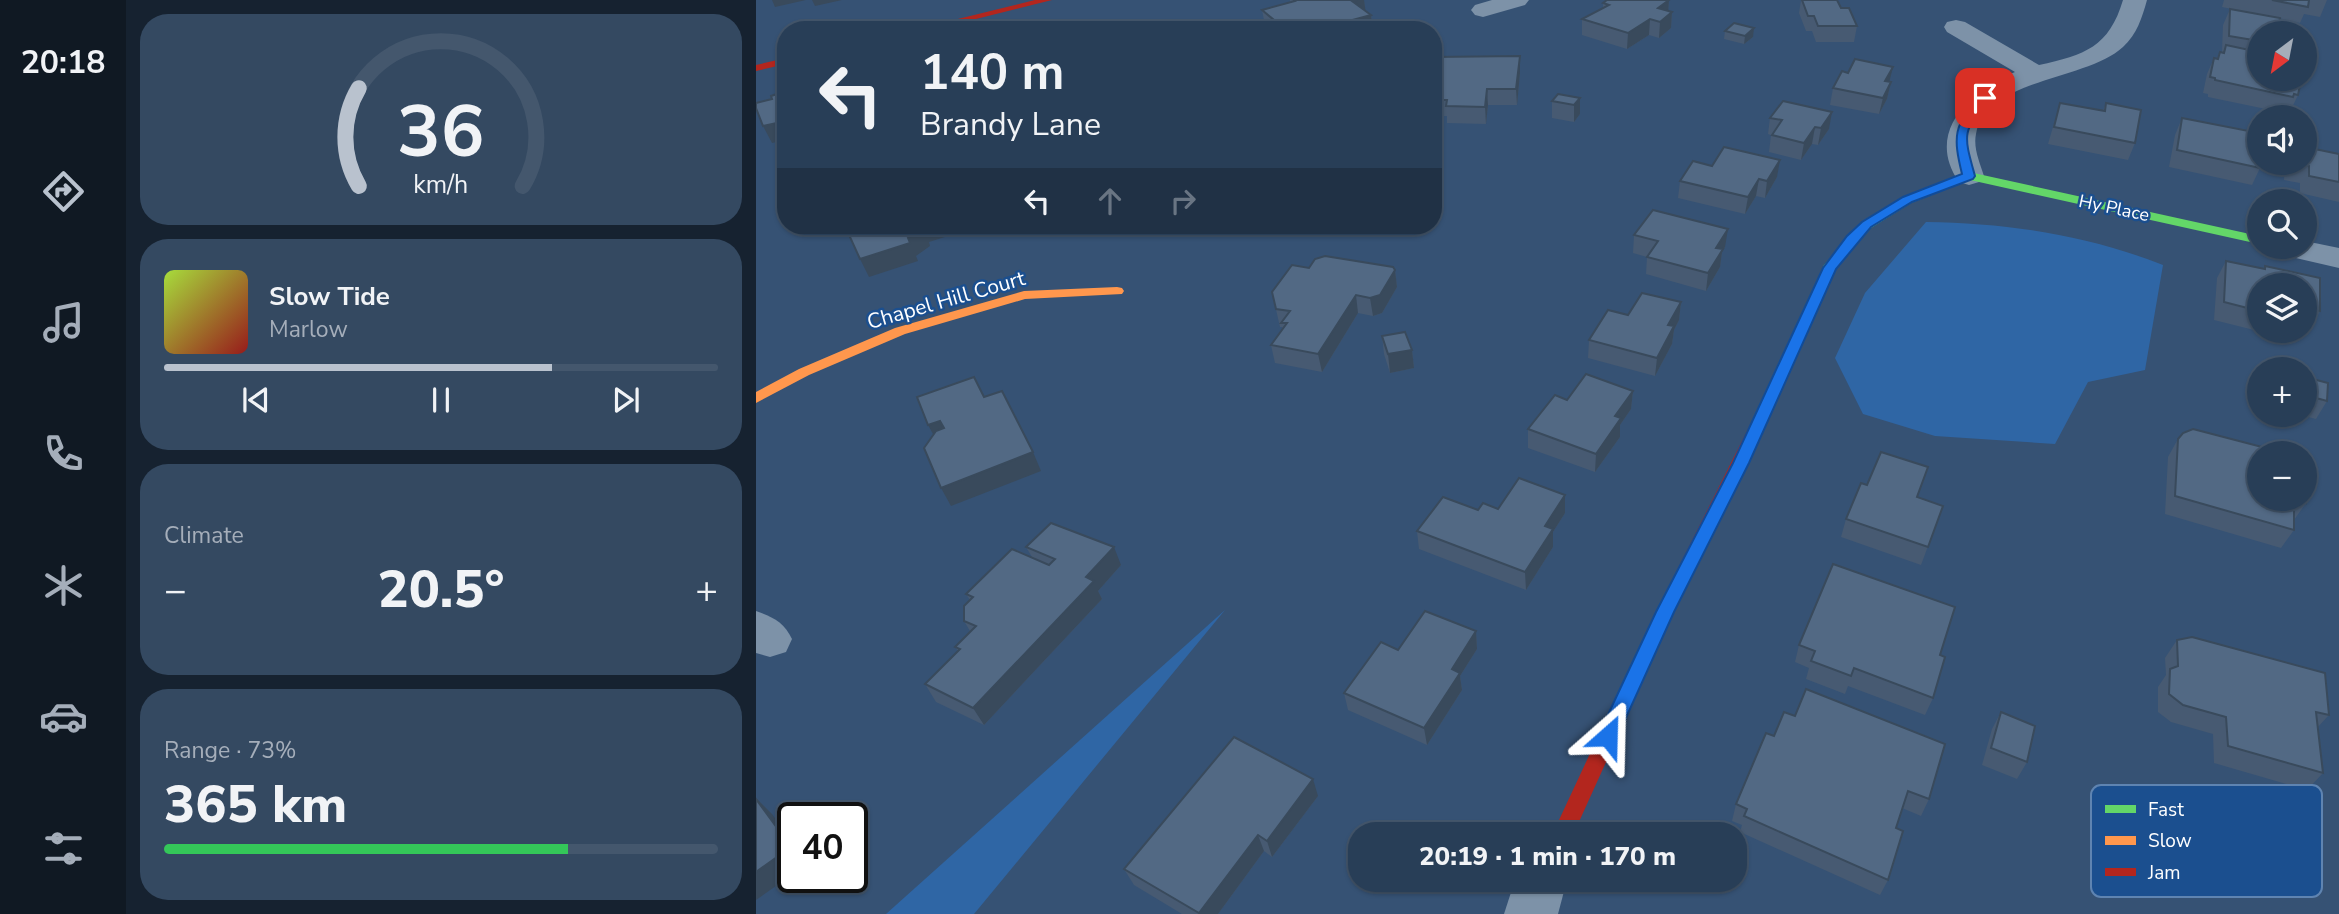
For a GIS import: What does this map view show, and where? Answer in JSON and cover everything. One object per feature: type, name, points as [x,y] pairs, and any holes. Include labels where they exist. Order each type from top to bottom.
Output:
[{"type":"street","points":[[957,21],[1047,0]]},
{"type":"street","points":[[1483,10],[1517,0]]},
{"type":"street","points":[[1568,822],[1665,612],[1741,463],[1829,268],[1867,225],[1907,200],[1969,176],[1961,148],[1962,131],[1969,114],[1985,98],[2036,74],[2087,60],[2106,48],[2123,31],[2135,0]]},
{"type":"street","points":[[1956,27],[2036,74]]},
{"type":"street","points":[[756,68],[777,63]]},
{"type":"street","name":"Hy Place","points":[[1969,176],[2247,237]]},
{"type":"street","points":[[2317,253],[2339,258]]},
{"type":"street","name":"Chapel Hill Court","points":[[756,398],[804,372],[913,327],[1024,295],[1117,292]]},
{"type":"street","points":[[1531,914],[1537,892]]},
{"type":"shaded area","points":[[1926,222],[2017,228],[2076,238],[2163,265],[2145,370],[2088,382],[2055,444],[1935,436],[1863,414],[1835,358],[1865,293]]},
{"type":"shaded area","points":[[1225,610],[974,914],[886,914]]},
{"type":"building","points":[[1357,0],[1352,1],[1371,15],[1349,21],[1275,21],[1262,10],[1295,1]]},
{"type":"building","points":[[1607,0],[1669,0],[1658,8],[1672,12],[1660,22],[1650,19],[1628,33],[1582,19],[1609,5],[1603,3]]},
{"type":"building","points":[[1802,0],[1837,0],[1841,8],[1849,8],[1857,26],[1818,26],[1814,16],[1808,16]]},
{"type":"building","points":[[2272,0],[2309,0],[2308,7]]},
{"type":"building","points":[[2230,9],[2280,18],[2280,21],[2247,21],[2247,39],[2229,36]]},
{"type":"building","points":[[1734,23],[1754,28],[1745,36],[1725,31]]},
{"type":"building","points":[[2226,45],[2247,49],[2247,87],[2210,77],[2214,58],[2218,59],[2220,52],[2224,53]]},
{"type":"building","points":[[1520,56],[1516,89],[1487,89],[1485,107],[1446,106],[1447,100],[1442,100],[1442,57]]},
{"type":"building","points":[[1855,59],[1893,67],[1885,81],[1891,82],[1883,98],[1833,88],[1842,71],[1848,73]]},
{"type":"building","points":[[2265,91],[2299,91],[2298,95],[2294,94],[2293,97]]},
{"type":"building","points":[[777,94],[777,123],[763,126],[756,103],[772,99],[771,96]]},
{"type":"building","points":[[1558,94],[1580,98],[1574,105],[1552,101]]},
{"type":"building","points":[[1783,101],[1832,112],[1821,128],[1815,127],[1804,143],[1772,135],[1782,120],[1770,118]]},
{"type":"building","points":[[2060,103],[2105,111],[2106,103],[2141,110],[2135,143],[2054,127]]},
{"type":"building","points":[[2182,118],[2247,131],[2247,165],[2177,150]]},
{"type":"building","points":[[1724,147],[1780,160],[1767,181],[1759,179],[1748,197],[1680,181],[1693,161],[1712,166]]},
{"type":"building","points":[[2317,149],[2339,154],[2339,182],[2309,176],[2317,175]]},
{"type":"building","points":[[1653,210],[1728,229],[1716,248],[1723,249],[1708,273],[1647,257],[1658,241],[1634,235]]},
{"type":"building","points":[[849,235],[912,235],[908,238],[910,243],[860,259]]},
{"type":"building","points":[[1325,256],[1393,267],[1395,270],[1380,295],[1370,298],[1356,295],[1318,354],[1271,345],[1287,323],[1281,323],[1290,311],[1276,309],[1272,292],[1292,265],[1309,268],[1315,259]]},
{"type":"building","points":[[2226,261],[2297,273],[2247,273],[2247,308],[2224,302]]},
{"type":"building","points":[[2317,277],[2320,278],[2320,311],[2317,310]]},
{"type":"building","points":[[1642,293],[1681,302],[1668,325],[1674,326],[1657,358],[1589,340],[1608,310],[1628,315]]},
{"type":"building","points":[[1405,332],[1412,350],[1388,354],[1382,336]]},
{"type":"building","points":[[1586,374],[1633,391],[1615,416],[1621,418],[1596,454],[1528,429],[1555,395],[1567,400]]},
{"type":"building","points":[[974,377],[984,397],[1002,391],[1033,452],[941,488],[924,448],[936,431],[944,428],[940,421],[928,425],[917,397]]},
{"type":"building","points":[[2317,380],[2328,383],[2327,401],[2317,398]]},
{"type":"building","points":[[2193,429],[2247,443],[2247,511],[2294,511],[2294,530],[2175,496],[2178,439],[2183,433]]},
{"type":"building","points":[[1881,452],[1928,467],[1917,497],[1943,506],[1928,547],[1846,519],[1861,483],[1867,485]]},
{"type":"building","points":[[1519,478],[1565,495],[1545,526],[1553,529],[1525,572],[1417,531],[1443,497],[1478,510],[1483,503],[1498,509]]},
{"type":"building","points":[[1051,523],[1114,547],[1086,577],[1094,581],[973,708],[925,684],[960,649],[955,647],[976,626],[964,621],[964,606],[973,597],[966,594],[1012,549],[1049,565],[1055,559],[1026,547]]},
{"type":"building","points":[[1833,564],[1955,607],[1940,655],[1945,657],[1933,698],[1854,668],[1851,676],[1811,661],[1815,651],[1799,645]]},
{"type":"building","points":[[1425,611],[1476,631],[1452,669],[1460,673],[1424,728],[1344,693],[1381,642],[1398,650]]},
{"type":"building","points":[[2192,637],[2325,673],[2329,715],[2316,712],[2323,773],[2228,746],[2226,717],[2183,705],[2169,694],[2170,669],[2178,666],[2177,640]]},
{"type":"building","points":[[1806,689],[1945,744],[1929,799],[1908,791],[1896,828],[1903,831],[1888,880],[1744,816],[1747,809],[1736,804],[1766,733],[1774,736],[1784,712],[1795,716]]},
{"type":"building","points":[[2001,712],[2035,726],[2027,762],[1991,748]]},
{"type":"building","points":[[1234,737],[1313,779],[1267,841],[1258,835],[1199,913],[1124,869]]},
{"type":"building","points":[[756,799],[777,828],[777,857],[756,872]]},
{"type":"traffic: fast","points":[[1760,421],[1829,268],[1867,225],[1907,200],[1969,176],[2247,237]]},
{"type":"traffic: slow","points":[[756,398],[804,372],[900,331],[1024,295],[1117,291]]},
{"type":"traffic: jam","points":[[957,21],[1047,0]]},
{"type":"traffic: jam","points":[[756,68],[777,63]]},
{"type":"traffic: jam","points":[[1568,822],[1665,612],[1760,421]]},
{"type":"route","points":[[1608,736],[1665,612],[1741,463],[1829,268],[1867,225],[1907,200],[1969,176],[1961,148],[1962,131],[1969,114],[1985,98]]}]
